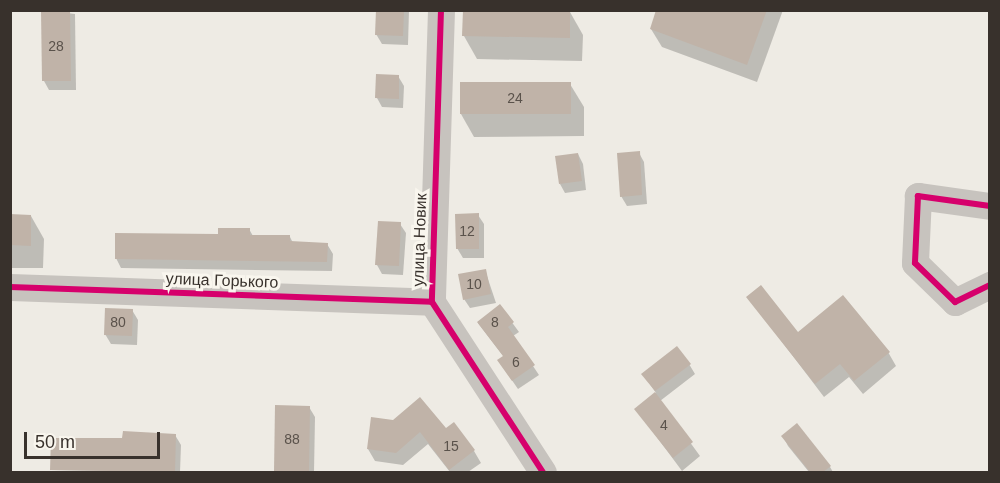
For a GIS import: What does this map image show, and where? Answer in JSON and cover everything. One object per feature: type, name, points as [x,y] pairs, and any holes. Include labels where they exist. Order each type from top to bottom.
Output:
[{"type":"street","name":"улица Новик","points":[[441,10],[432,302],[543,472]]},
{"type":"street","points":[[990,206],[918,196],[915,263],[955,302],[990,285]]},
{"type":"street","name":"улица Горького","points":[[10,286],[432,302]]},
{"type":"building","points":[[41,10],[70,10],[71,81],[42,81]]},
{"type":"building","points":[[376,10],[404,10],[403,36],[375,35]]},
{"type":"building","points":[[463,10],[570,11],[570,38],[462,36]]},
{"type":"building","points":[[656,10],[767,10],[747,65],[650,29]]},
{"type":"building","points":[[376,74],[399,75],[399,99],[375,98]]},
{"type":"building","points":[[460,82],[571,82],[571,114],[460,114]]},
{"type":"building","points":[[640,151],[642,195],[620,197],[617,153]]},
{"type":"building","points":[[578,153],[582,181],[559,184],[555,156]]},
{"type":"building","points":[[479,213],[479,249],[456,249],[455,214]]},
{"type":"building","points":[[10,214],[31,215],[31,246],[10,245]]},
{"type":"building","points":[[378,221],[401,222],[399,266],[375,265]]},
{"type":"building","points":[[218,228],[250,228],[250,235],[290,235],[290,241],[328,243],[327,262],[115,259],[115,233],[218,234]]},
{"type":"building","points":[[486,269],[491,294],[463,300],[458,274]]},
{"type":"building","points":[[761,285],[798,332],[843,295],[890,352],[854,381],[840,364],[815,384],[746,297]]},
{"type":"building","points":[[500,304],[514,322],[508,327],[535,365],[512,381],[497,360],[503,356],[477,322]]},
{"type":"building","points":[[105,308],[133,309],[132,336],[104,335]]},
{"type":"building","points":[[677,346],[691,364],[655,391],[641,374]]},
{"type":"building","points":[[655,392],[693,442],[673,458],[634,409]]},
{"type":"building","points":[[420,397],[446,428],[454,422],[475,450],[449,470],[420,432],[396,453],[367,449],[371,417],[393,420]]},
{"type":"building","points":[[275,405],[310,406],[309,472],[274,472]]},
{"type":"building","points":[[797,423],[831,466],[823,472],[810,472],[781,436]]},
{"type":"building","points":[[123,431],[176,434],[175,472],[50,470],[51,438],[122,438]]},
{"type":"cycle path","points":[[441,10],[432,302],[543,472]]},
{"type":"cycle path","points":[[990,206],[918,196],[915,263],[955,302],[990,285]]},
{"type":"cycle path","points":[[10,287],[432,302]]}]
